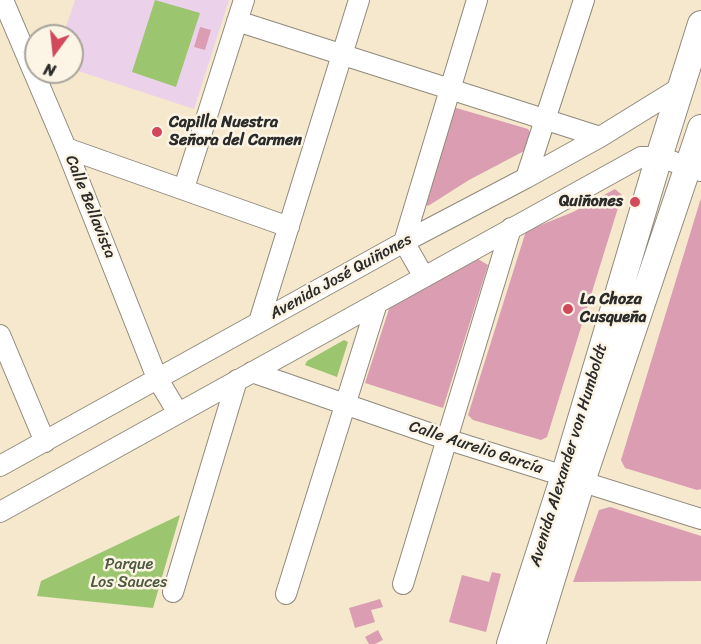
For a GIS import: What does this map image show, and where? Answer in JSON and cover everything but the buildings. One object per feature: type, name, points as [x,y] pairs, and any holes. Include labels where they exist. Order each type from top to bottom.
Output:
[{"type":"main road","name":"Avenida Alexander von Humboldt","points":[[532,644],[573,478],[659,157],[701,24]]},
{"type":"main road","name":"Avenida Alexander von Humboldt","points":[[510,644],[695,169],[701,128]]},
{"type":"street","name":"Calle Bellavista","points":[[3,0],[66,148],[158,378],[178,413]]},
{"type":"street","points":[[184,188],[244,0]]},
{"type":"street","points":[[259,322],[359,0]]},
{"type":"street","points":[[424,277],[404,242],[477,0]]},
{"type":"street","points":[[526,178],[584,0]]},
{"type":"street","points":[[237,21],[600,136]]},
{"type":"street","name":"Avenida José Quiñones","points":[[0,466],[404,242],[526,178],[681,87]]},
{"type":"street","points":[[66,148],[289,227]]},
{"type":"street","points":[[0,512],[641,157],[659,157],[695,169]]},
{"type":"street","points":[[402,584],[511,228]]},
{"type":"street","points":[[286,594],[377,303]]},
{"type":"street","points":[[0,335],[45,442]]},
{"type":"street","points":[[172,592],[245,376]]},
{"type":"street","name":"Calle Aurelio García","points":[[245,376],[345,404],[446,439],[701,519]]},
{"type":"shaded area","points":[[75,0],[229,0],[194,109],[84,73],[84,24],[67,24]]},
{"type":"green space","points":[[155,0],[200,13],[176,87],[132,72]]},
{"type":"green space","points":[[344,340],[348,342],[337,377],[305,365],[307,361]]},
{"type":"green space","name":"Parque Los Sauces","points":[[180,515],[153,608],[37,596],[41,581]]},
{"type":"place","name":"Capilla Nuestra Señora del Carmen","points":[[157,132]]},
{"type":"place","name":"Quiñones","points":[[635,202]]},
{"type":"place","name":"La Choza Cusqueña","points":[[568,309]]}]
